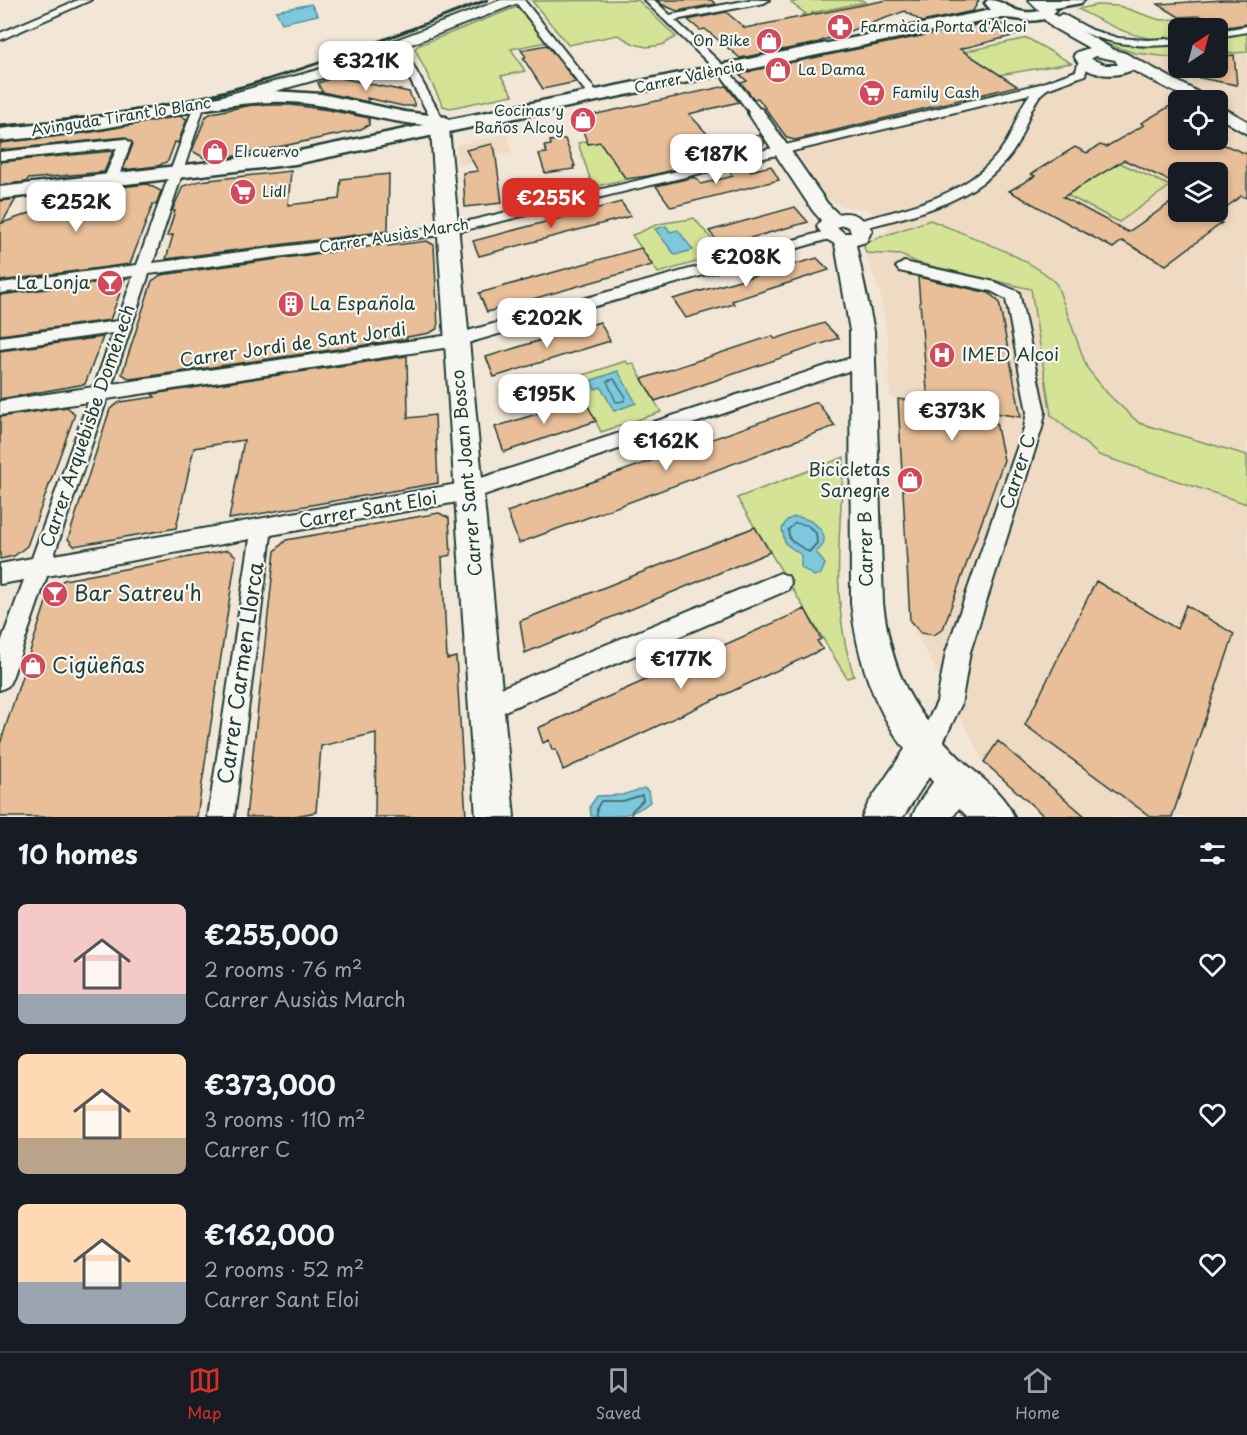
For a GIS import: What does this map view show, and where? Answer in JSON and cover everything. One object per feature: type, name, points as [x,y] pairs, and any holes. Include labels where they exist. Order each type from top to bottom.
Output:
[{"type":"main road","name":"Carrer València","points":[[439,125],[981,10],[994,2]]},
{"type":"main road","points":[[994,2],[1007,14]]},
{"type":"main road","name":"Carrer València","points":[[0,193],[295,158],[370,143],[590,90],[980,16],[1007,14],[1029,17],[1040,4],[1077,4]]},
{"type":"main road","points":[[220,102],[259,97],[309,97],[439,125]]},
{"type":"main road","name":"Avinguda Tirant lo Blanc","points":[[0,135],[130,119],[220,102]]},
{"type":"main road","name":"Carrer València","points":[[370,143],[390,131],[394,123],[391,114]]},
{"type":"street","points":[[3,34],[86,0]]},
{"type":"street","name":"Avinguda Tirant lo Blanc","points":[[220,102],[302,80],[397,46],[513,0]]},
{"type":"street","points":[[519,0],[590,90]]},
{"type":"street","points":[[649,0],[719,67],[782,149],[820,207],[842,229],[936,203],[964,190],[984,176],[1008,150],[1032,95],[1043,87]]},
{"type":"street","points":[[668,18],[759,0]]},
{"type":"street","points":[[1040,4],[1050,20],[1116,64]]},
{"type":"street","points":[[1062,17],[1067,10],[1077,4]]},
{"type":"street","points":[[1029,17],[1071,40],[1084,57],[1081,73],[1063,82]]},
{"type":"street","points":[[1062,17],[1074,35]]},
{"type":"street","points":[[1062,17],[1078,28],[1111,39],[1149,44],[1168,42]]},
{"type":"street","points":[[1228,32],[1247,29]]},
{"type":"street","points":[[397,46],[405,56],[439,125]]},
{"type":"street","points":[[1084,57],[1094,51],[1116,64],[1178,90]]},
{"type":"street","points":[[782,149],[1063,82],[1116,64]]},
{"type":"street","points":[[1000,97],[1027,110]]},
{"type":"street","name":"Carrer Arquebisbe Doménech","points":[[0,678],[124,326],[198,107]]},
{"type":"street","points":[[1228,117],[1247,129]]},
{"type":"street","name":"Carrer Sant Joan Bosco","points":[[439,125],[495,817]]},
{"type":"street","points":[[0,156],[125,143],[110,181]]},
{"type":"street","name":"Carrer Ausiàs March","points":[[0,288],[448,230],[782,149]]},
{"type":"street","name":"Carrer Jordi de Sant Jordi","points":[[0,408],[457,340],[842,229]]},
{"type":"street","name":"Carrer B","points":[[842,229],[846,260],[858,300],[863,360],[869,631],[877,663],[885,687],[895,706],[926,750],[995,817]]},
{"type":"street","name":"Carrer C","points":[[904,267],[995,287],[1013,296],[1036,412],[958,652],[949,705],[926,750]]},
{"type":"street","points":[[0,343],[124,326]]},
{"type":"street","name":"Carrer Sant Eloi","points":[[0,574],[469,491],[863,360]]},
{"type":"street","name":"Carrer Carmen Llorca","points":[[220,817],[262,529]]},
{"type":"street","points":[[486,707],[780,583]]},
{"type":"street","points":[[881,817],[926,750]]},
{"type":"street","points":[[931,817],[957,780]]},
{"type":"shaded area","points":[[1120,50],[1168,57],[1168,78],[1228,78],[1228,53],[1247,52],[1247,817],[1046,817],[984,762],[910,621],[898,399],[890,397],[888,340],[880,292],[864,250],[877,235],[890,230],[869,210],[841,206],[826,198],[798,154],[805,150],[795,140],[1076,72],[1138,65]]},
{"type":"shaded area","points":[[507,134],[512,152],[458,165],[456,145]]},
{"type":"green space","points":[[638,0],[676,37],[662,45],[647,47],[634,44],[618,35],[568,45],[532,1]]},
{"type":"green space","points":[[800,0],[863,0],[866,2],[811,13],[825,14],[808,19],[802,15],[806,14],[791,3]]},
{"type":"green space","points":[[1097,5],[1119,6],[1160,20],[1168,20],[1168,39],[1153,39],[1127,32],[1078,9]]},
{"type":"green space","points":[[514,8],[520,8],[547,42],[511,49],[525,71],[501,76],[513,95],[450,108],[443,106],[415,49],[417,46]]},
{"type":"green space","points":[[1247,33],[1247,52],[1228,53],[1228,36]]},
{"type":"green space","points":[[1027,38],[1071,63],[999,75],[958,53]]},
{"type":"green space","points":[[1091,39],[1145,48],[1168,45],[1168,57],[1135,53]]},
{"type":"green space","points":[[587,141],[589,144],[600,142],[626,179],[593,187],[578,143]]},
{"type":"green space","points":[[1118,162],[1168,185],[1168,187],[1119,222],[1067,195]]},
{"type":"green space","points":[[694,218],[724,254],[658,273],[632,235],[660,224]]},
{"type":"green space","points":[[930,220],[1017,257],[1034,266],[1057,285],[1087,368],[1108,394],[1139,423],[1247,455],[1247,504],[1099,455],[1051,415],[1031,289],[918,263],[901,255],[866,253],[864,247],[866,242]]},
{"type":"green space","points":[[626,361],[628,364],[633,363],[661,412],[601,432],[574,378]]},
{"type":"green space","points":[[844,457],[838,568],[842,623],[854,676],[847,678],[737,498]]},
{"type":"water","points":[[311,4],[318,15],[282,23],[276,11]]},
{"type":"water","points":[[666,226],[670,232],[678,230],[693,250],[675,255],[655,229]]},
{"type":"water","points":[[618,371],[636,403],[614,411],[601,387],[595,389],[590,381]]},
{"type":"water","points":[[794,517],[808,520],[820,528],[823,534],[822,546],[816,552],[825,564],[821,574],[814,576],[801,567],[801,555],[785,543],[782,529],[787,520]]},
{"type":"water","points":[[644,788],[648,791],[650,802],[637,811],[615,816],[591,816],[590,806],[597,796],[622,795]]},
{"type":"building","points":[[657,0],[711,0],[716,4],[677,11]]},
{"type":"building","points":[[887,0],[979,0],[973,11],[922,22],[905,11],[813,44],[740,58],[705,29],[700,30],[688,20],[726,12],[745,28]]},
{"type":"building","points":[[1247,0],[1247,24],[1228,27],[1228,18],[1179,17],[1158,4]]},
{"type":"building","name":"Family Cash","points":[[995,21],[1020,34],[960,49],[1017,86],[795,140],[787,138],[758,98],[754,99],[741,83],[747,81],[740,75],[754,70]]},
{"type":"building","points":[[547,45],[576,82],[543,89],[523,58],[526,57],[521,50]]},
{"type":"building","points":[[1234,55],[1237,85],[1200,78],[1228,78],[1228,56]]},
{"type":"building","points":[[336,77],[409,92],[415,106],[403,106],[367,98],[368,102],[322,92],[318,83]]},
{"type":"building","points":[[726,86],[739,102],[689,114],[712,139],[671,149],[686,167],[648,176],[626,179],[600,142],[588,144],[578,118]]},
{"type":"building","points":[[252,105],[291,105],[329,110],[369,118],[369,125],[359,130],[231,157],[208,160],[192,151],[206,116]]},
{"type":"building","points":[[1168,107],[1168,150],[1228,150],[1228,146],[1247,154],[1247,198],[1241,196],[1228,206],[1228,162],[1168,162],[1168,180],[1124,160],[1063,197],[1128,232],[1168,205],[1168,222],[1222,223],[1166,265],[1122,241],[1113,248],[1009,191],[1035,176],[1031,174],[1075,147],[1087,153],[1100,145],[1106,147],[1144,125],[1141,123]]},
{"type":"building","points":[[179,116],[187,119],[178,143],[175,142],[168,161],[158,166],[123,170],[133,144],[125,137],[0,150],[0,143],[92,132]]},
{"type":"building","points":[[760,135],[765,142],[761,149],[718,159],[707,147]]},
{"type":"building","points":[[565,139],[575,166],[573,166],[574,169],[545,173],[539,154],[547,153],[544,146],[551,145],[550,141]]},
{"type":"building","points":[[492,144],[495,150],[502,203],[465,207],[463,173],[478,171],[466,150]]},
{"type":"building","points":[[113,151],[104,172],[28,179],[26,182],[0,185],[0,162]]},
{"type":"building","points":[[755,163],[750,171],[771,166],[779,180],[671,207],[656,186],[695,177],[701,184],[733,176],[727,169]]},
{"type":"building","points":[[291,171],[288,205],[339,199],[341,179],[389,174],[388,231],[166,259],[173,235],[167,236],[175,211],[172,211],[183,186],[200,181]]},
{"type":"building","points":[[147,184],[161,191],[156,205],[153,204],[130,264],[0,281],[0,201],[16,199],[2,223],[47,207],[65,205],[71,193]]},
{"type":"building","points":[[621,202],[631,216],[479,256],[473,241]]},
{"type":"building","points":[[795,207],[808,222],[721,246],[709,231]]},
{"type":"building","name":"La Española","points":[[427,241],[434,245],[438,328],[430,333],[407,337],[407,339],[130,379],[122,374],[152,281],[161,275],[388,244],[388,246]]},
{"type":"building","points":[[641,248],[652,265],[487,312],[479,293]]},
{"type":"building","points":[[817,258],[829,270],[732,301],[734,304],[686,318],[673,299]]},
{"type":"building","points":[[918,277],[989,293],[999,302],[1021,417],[994,413],[1004,460],[943,629],[934,635],[921,633],[910,621],[898,399],[928,403]]},
{"type":"building","points":[[125,279],[110,320],[0,335],[0,295]]},
{"type":"building","points":[[600,322],[610,341],[494,377],[486,357]]},
{"type":"building","points":[[824,323],[839,338],[655,401],[642,379],[772,336],[775,339]]},
{"type":"building","points":[[103,337],[85,384],[0,399],[0,351]]},
{"type":"building","points":[[407,356],[408,418],[435,415],[438,483],[229,519],[244,440],[194,448],[176,528],[74,546],[68,539],[110,409],[120,402],[155,397],[152,394]]},
{"type":"building","points":[[584,399],[596,421],[504,452],[495,427]]},
{"type":"building","points":[[817,402],[835,426],[519,543],[507,512]]},
{"type":"building","points":[[67,407],[75,414],[27,546],[14,556],[0,559],[0,417]]},
{"type":"building","points":[[439,513],[449,518],[451,555],[442,557],[447,659],[456,657],[466,817],[375,817],[376,733],[321,746],[316,812],[290,817],[246,817],[275,551],[286,540]]},
{"type":"building","points":[[755,527],[770,552],[525,653],[520,621]]},
{"type":"building","points":[[228,550],[236,556],[197,817],[0,817],[0,744],[50,590],[64,580]]},
{"type":"building","points":[[1096,581],[1177,629],[1186,605],[1234,634],[1172,817],[1151,817],[1025,725]]},
{"type":"building","points":[[805,609],[821,639],[817,641],[823,649],[563,770],[556,750],[552,750],[549,740],[543,743],[538,728]]},
{"type":"building","points":[[998,741],[1086,817],[1045,817],[984,762]]},
{"type":"railway","points":[[0,126],[118,113],[176,103],[234,89],[330,59],[487,0]]},
{"type":"place","name":"Farmàcia Porta d'Alcoi","points":[[840,27]]},
{"type":"place","name":"On Bike","points":[[769,41]]},
{"type":"place","name":"La Dama","points":[[778,70]]},
{"type":"place","name":"Family Cash","points":[[872,93]]},
{"type":"place","name":"Cocinas y Baños Alcoy","points":[[583,120]]},
{"type":"place","name":"El cuervo","points":[[215,152]]},
{"type":"place","name":"Lidl","points":[[243,192]]},
{"type":"place","name":"La Lonja","points":[[110,283]]},
{"type":"place","name":"La Española","points":[[291,304]]},
{"type":"place","name":"IMED Alcoi","points":[[942,355]]},
{"type":"place","name":"Bicicletas Sanegre","points":[[910,480]]},
{"type":"place","name":"Bar Satreu'h","points":[[55,594]]},
{"type":"place","name":"Cigüeñas","points":[[33,666]]}]
